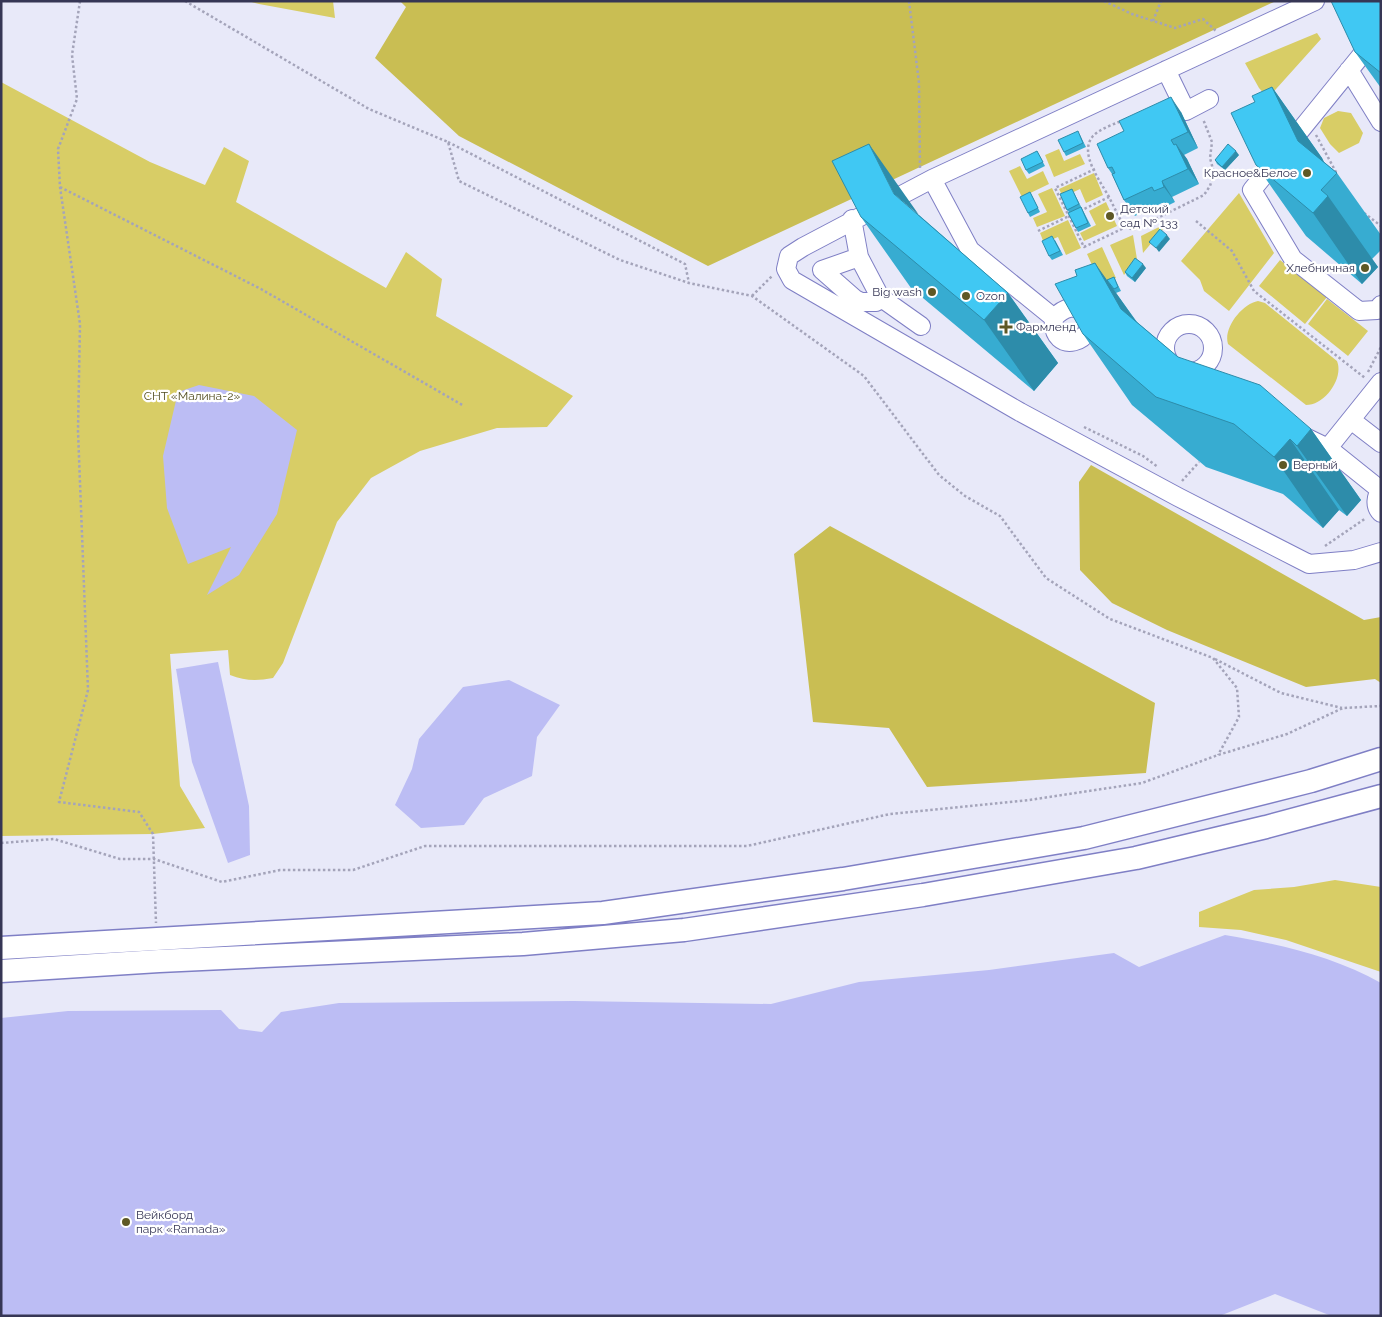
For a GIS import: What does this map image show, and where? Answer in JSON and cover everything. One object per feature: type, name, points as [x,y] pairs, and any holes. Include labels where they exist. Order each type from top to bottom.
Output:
[{"type":"main road","points":[[1,948],[603,913],[843,879],[1084,838],[1310,781],[1381,759]]},
{"type":"main road","points":[[1,971],[159,961],[523,944],[684,930],[922,896],[1136,858],[1266,828],[1381,796]]},
{"type":"street","points":[[1315,1],[926,182],[852,219],[789,256],[786,269],[792,280],[1027,415],[1178,497],[1309,564],[1354,560],[1381,552]]},
{"type":"street","points":[[1381,31],[1252,190],[1293,259],[1360,311],[1377,310],[1381,304]]},
{"type":"street","points":[[1166,70],[1186,111],[1203,102]]},
{"type":"street","points":[[1349,70],[1381,122]]},
{"type":"street","points":[[926,182],[970,250],[1054,318]]},
{"type":"street","points":[[852,219],[859,257],[880,297],[921,326]]},
{"type":"street","points":[[859,257],[822,270],[862,302],[876,302],[880,297]]},
{"type":"street","points":[[1200,369],[1213,382]]},
{"type":"street","points":[[1328,448],[1351,420],[1373,380]]},
{"type":"street","points":[[1351,420],[1381,443]]},
{"type":"street","points":[[1287,430],[1328,448],[1380,489],[1376,500],[1379,512]]},
{"type":"path","points":[[80,1],[72,55],[77,99],[58,149],[60,187],[80,324],[78,431],[88,690],[59,802],[139,812],[153,834],[157,939]]},
{"type":"path","points":[[185,1],[369,109],[448,142],[685,264],[689,283]]},
{"type":"path","points":[[909,1],[919,83],[926,182]]},
{"type":"path","points":[[1104,1],[1175,28],[1203,19]]},
{"type":"path","points":[[1153,21],[1161,1]]},
{"type":"path","points":[[1129,118],[1093,136],[1088,148],[1088,157],[1126,227],[1133,230],[1204,194],[1210,186],[1214,173],[1210,158],[1212,142],[1203,102]]},
{"type":"path","points":[[1316,134],[1340,178]]},
{"type":"path","points":[[448,142],[459,181],[620,260],[689,283],[752,296],[864,376],[939,475],[965,496],[1000,516],[1046,578],[1110,619],[1214,658],[1281,693],[1343,708],[1381,706]]},
{"type":"path","points":[[1095,169],[1055,188],[1084,247],[1126,227]]},
{"type":"path","points":[[60,187],[261,289],[464,406]]},
{"type":"path","points":[[1038,231],[1109,197]]},
{"type":"path","points":[[1361,210],[1381,226]]},
{"type":"path","points":[[1196,221],[1232,251],[1254,291],[1373,380]]},
{"type":"path","points":[[1081,426],[1143,456],[1165,473]]},
{"type":"path","points":[[1180,484],[1199,462]]},
{"type":"path","points":[[1321,549],[1379,512]]},
{"type":"path","points":[[1214,658],[1237,688],[1239,717],[1218,755]]},
{"type":"path","points":[[1,843],[54,839],[120,859],[154,859],[222,882],[280,870],[353,870],[425,846],[747,846],[890,814],[1029,800],[1142,783],[1218,755],[1287,734],[1343,708]]},
{"type":"green space","points":[[248,1],[333,1],[335,18],[259,4]]},
{"type":"green space","points":[[1317,33],[1321,39],[1268,98],[1259,88],[1245,63]]},
{"type":"green space","name":"СНТ «Малина-2»","points":[[1,82],[150,162],[205,185],[224,147],[249,161],[236,202],[386,288],[406,252],[442,279],[436,316],[573,396],[547,427],[497,428],[420,451],[371,478],[337,522],[283,663],[273,678],[251,680],[230,675],[228,650],[170,654],[180,786],[205,828],[153,834],[1,836]]},
{"type":"green space","points":[[1338,111],[1351,113],[1363,133],[1359,143],[1339,153],[1330,144],[1320,128],[1324,118]]},
{"type":"green space","points":[[1059,149],[1064,161],[1080,154],[1085,164],[1054,177],[1045,155]]},
{"type":"green space","points":[[1020,166],[1027,179],[1043,171],[1049,184],[1022,197],[1009,171]]},
{"type":"green space","points":[[1094,173],[1103,195],[1086,203],[1080,189],[1063,197],[1059,189]]},
{"type":"green space","points":[[1052,188],[1065,216],[1037,227],[1033,218],[1047,212],[1038,194]]},
{"type":"green space","points":[[1239,193],[1274,253],[1229,311],[1204,291],[1200,280],[1181,261]]},
{"type":"green space","points":[[1106,202],[1117,226],[1084,241],[1080,233],[1096,225],[1089,211]]},
{"type":"green space","points":[[1068,220],[1081,248],[1066,255],[1058,237],[1044,243],[1040,233]]},
{"type":"green space","points":[[1169,222],[1143,253],[1141,236]]},
{"type":"green space","points":[[1133,235],[1137,259],[1124,275],[1110,245]]},
{"type":"green space","points":[[1102,247],[1116,278],[1101,285],[1087,254]]},
{"type":"green space","points":[[1280,260],[1327,297],[1305,324],[1259,286]]},
{"type":"green space","points":[[1327,299],[1368,331],[1348,356],[1308,324]]},
{"type":"green space","points":[[1258,301],[1265,303],[1337,361],[1338,375],[1331,389],[1320,401],[1306,405],[1228,344],[1228,331],[1235,318],[1246,307]]},
{"type":"green space","points":[[1335,880],[1381,887],[1381,972],[1286,940],[1241,930],[1199,927],[1199,912],[1254,890],[1294,887]]},
{"type":"shaded area","points":[[400,1],[1276,1],[708,266],[459,136],[375,58],[406,7]]},
{"type":"shaded area","points":[[1091,465],[1364,620],[1381,617],[1381,683],[1375,679],[1306,687],[1167,630],[1112,603],[1080,570],[1079,482]]},
{"type":"shaded area","points":[[830,526],[1155,703],[1146,773],[927,787],[889,728],[813,722],[794,554]]},
{"type":"water","points":[[199,385],[254,396],[297,430],[277,514],[239,575],[207,595],[231,547],[188,564],[167,508],[163,456],[178,392]]},
{"type":"water","points":[[218,662],[249,806],[250,855],[228,863],[192,762],[176,669]]},
{"type":"water","points":[[509,680],[560,705],[537,737],[532,776],[484,798],[464,825],[421,828],[395,805],[412,769],[419,739],[463,687]]},
{"type":"water","points":[[1225,935],[1265,942],[1325,958],[1381,983],[1381,1316],[1329,1315],[1275,1294],[1222,1315],[1207,1316],[1,1316],[1,1018],[68,1011],[221,1010],[239,1029],[262,1032],[281,1012],[339,1003],[574,1001],[771,1004],[859,982],[989,970],[1114,953],[1139,967]]},
{"type":"building","points":[[1331,1],[1381,1],[1381,73],[1355,52]]},
{"type":"building","points":[[1272,87],[1298,141],[1337,173],[1321,190],[1328,196],[1313,213],[1256,165],[1231,113],[1255,102],[1252,96]]},
{"type":"building","points":[[1171,97],[1188,132],[1171,140],[1174,145],[1176,144],[1188,169],[1162,181],[1164,187],[1154,191],[1152,187],[1124,200],[1112,174],[1115,173],[1112,167],[1108,168],[1097,144],[1124,131],[1119,121]]},
{"type":"building","points":[[1078,131],[1083,143],[1064,152],[1058,140]]},
{"type":"building","points":[[869,144],[894,194],[1008,293],[984,320],[861,217],[832,161]]},
{"type":"building","points":[[1228,144],[1236,151],[1222,167],[1215,160]]},
{"type":"building","points":[[1037,151],[1043,162],[1026,170],[1021,159]]},
{"type":"building","points":[[1072,189],[1079,204],[1067,210],[1060,194]]},
{"type":"building","points":[[1030,192],[1038,208],[1028,213],[1020,197]]},
{"type":"building","points":[[1081,207],[1088,223],[1076,228],[1068,213]]},
{"type":"building","points":[[1160,229],[1167,235],[1156,248],[1149,242]]},
{"type":"building","points":[[1052,236],[1060,251],[1049,256],[1042,241]]},
{"type":"building","points":[[1135,258],[1143,264],[1132,278],[1125,272]]},
{"type":"building","points":[[1095,263],[1121,309],[1178,357],[1260,385],[1311,429],[1297,446],[1290,439],[1274,457],[1234,424],[1156,397],[1083,334],[1055,284],[1077,276],[1075,270]]},
{"type":"building","points":[[1114,277],[1118,287],[1114,289],[1107,280]]},
{"type":"place","name":"Красное&Белое","points":[[1307,173]]},
{"type":"place","name":"Детский сад № 133","points":[[1110,216]]},
{"type":"place","name":"Хлебничная","points":[[1365,268]]},
{"type":"place","name":"Big wash","points":[[932,292]]},
{"type":"place","name":"Ozon","points":[[966,296]]},
{"type":"place","name":"Фармленд","points":[[1006,327]]},
{"type":"place","name":"Верный","points":[[1283,465]]},
{"type":"place","name":"Вейкборд парк «Ramada»","points":[[126,1222]]}]
